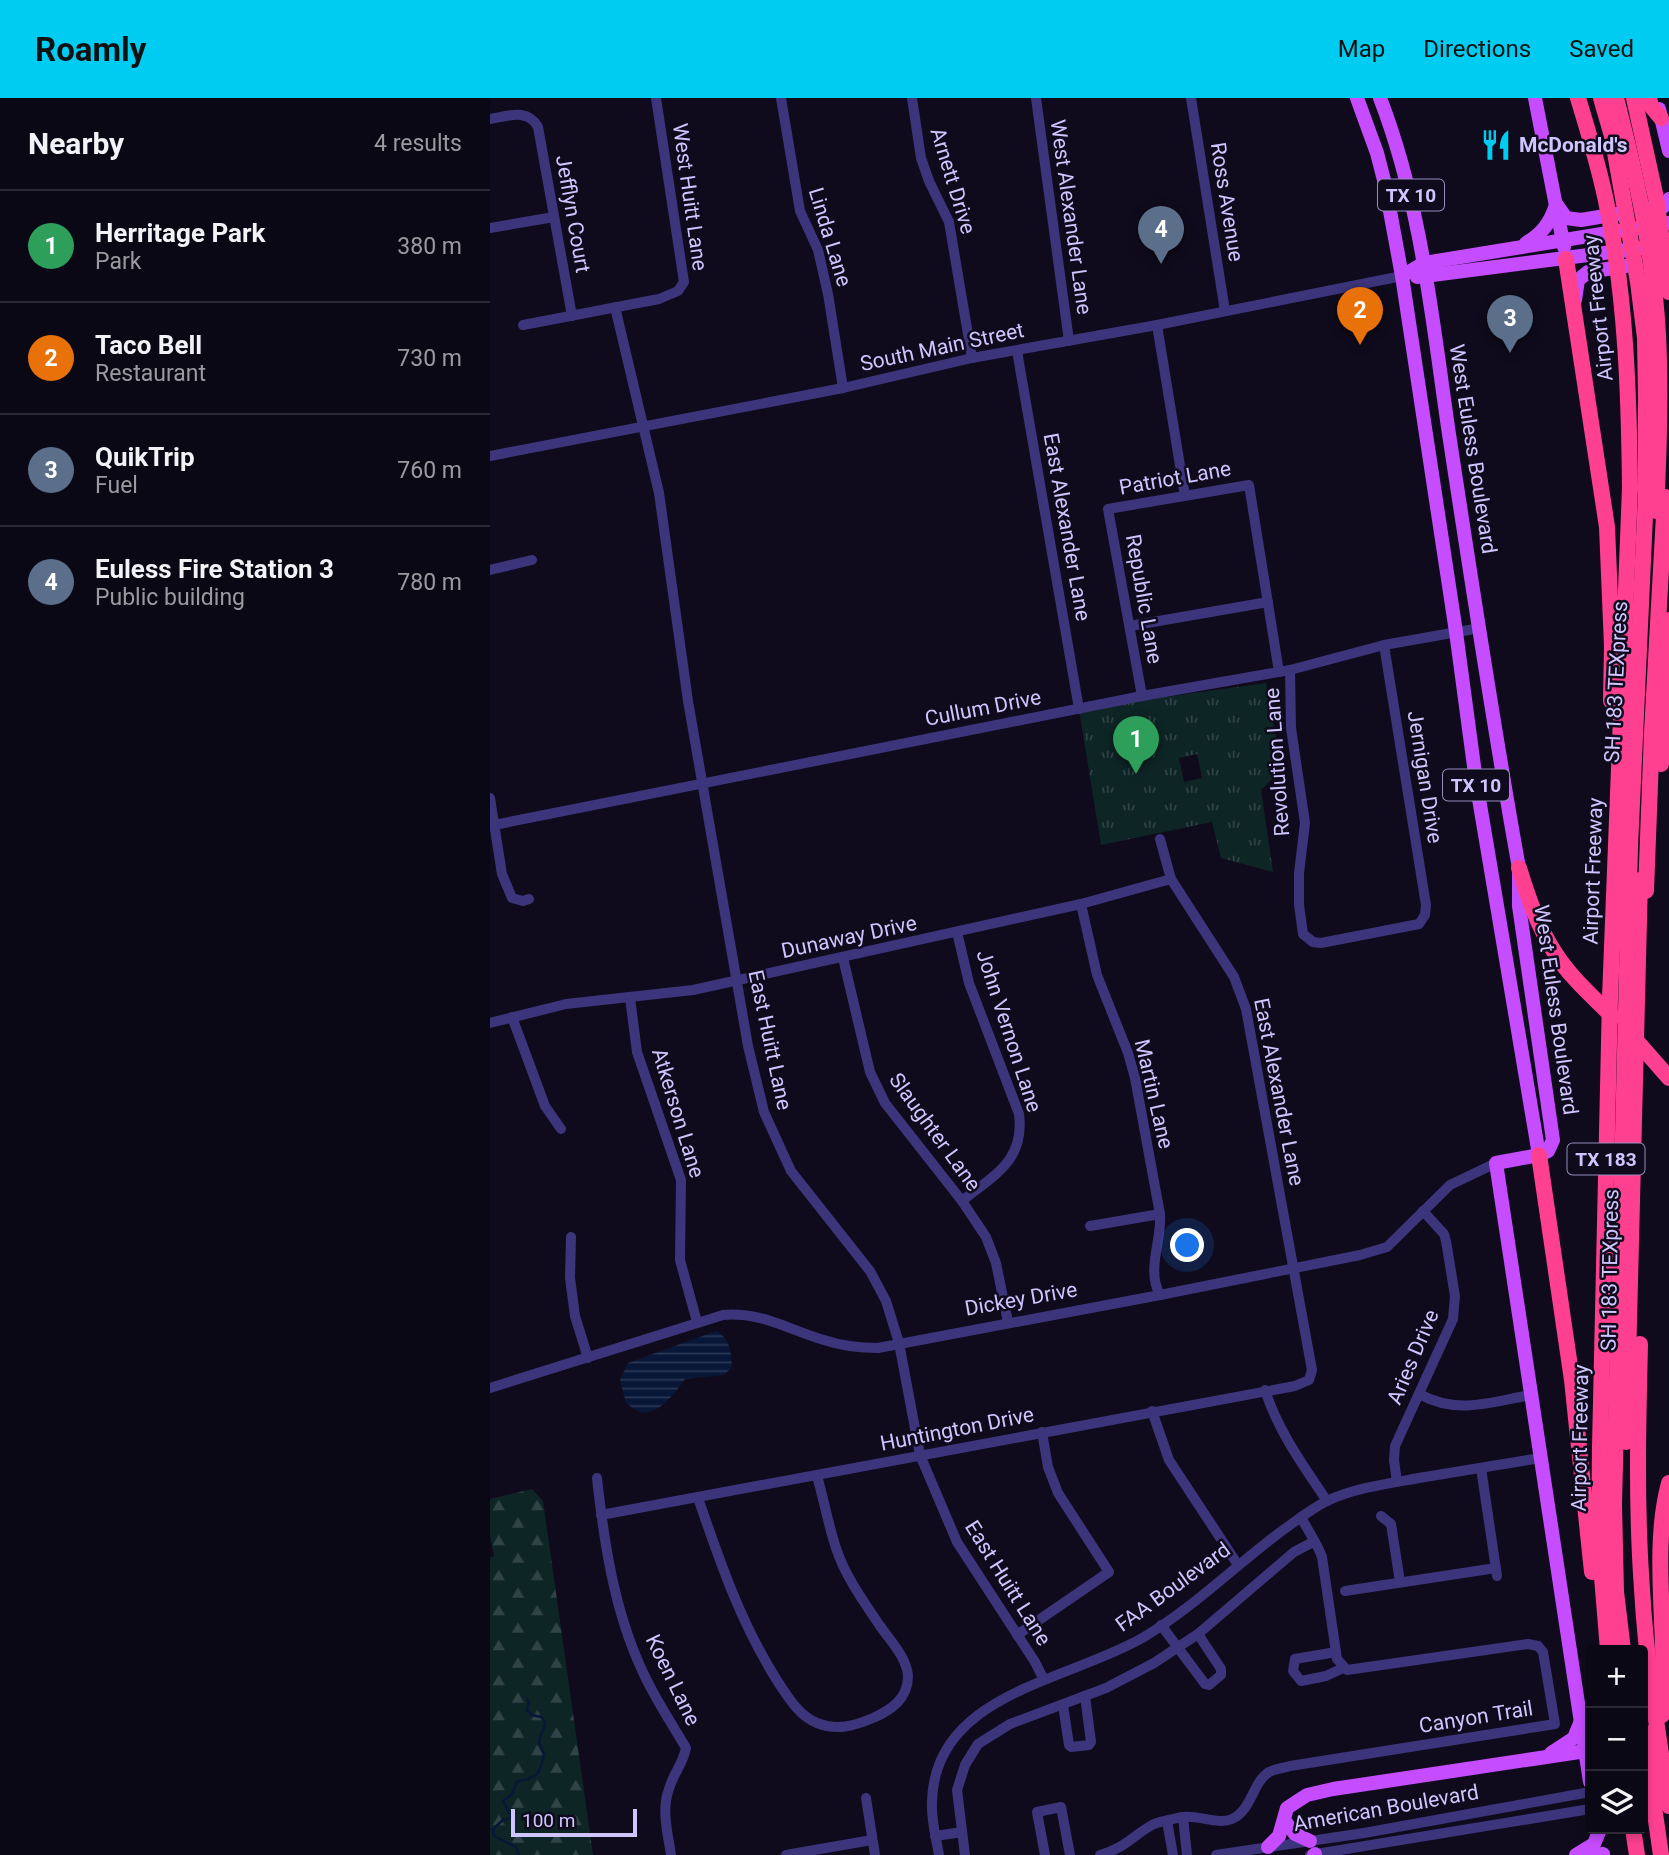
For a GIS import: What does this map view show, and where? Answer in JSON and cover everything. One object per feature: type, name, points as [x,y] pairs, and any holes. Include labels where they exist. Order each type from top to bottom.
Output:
[{"type":"highway","name":"Airport Freeway","points":[[1578,98],[1607,207],[1623,325],[1628,386],[1630,488],[1614,871],[1599,1498],[1599,1540],[1607,1642]]},
{"type":"highway","name":"SH 183 TEXpress","points":[[1601,98],[1612,135],[1638,282],[1644,338],[1646,398],[1646,494],[1630,847],[1614,1492],[1616,1591],[1621,1645]]},
{"type":"highway","name":"SH 183 TEXpress","points":[[1616,98],[1638,195],[1653,282],[1658,348],[1657,496],[1640,847],[1624,1500],[1632,1645]]},
{"type":"highway","points":[[1634,98],[1656,198],[1669,292]]},
{"type":"highway","points":[[1649,98],[1651,106],[1661,118]]},
{"type":"highway","points":[[1566,259],[1607,527],[1612,646],[1609,815],[1614,871]]},
{"type":"highway","name":"TX 183","points":[[1669,450],[1646,848],[1639,1508],[1643,1602],[1669,1806]]},
{"type":"highway","points":[[1646,848],[1656,823],[1669,620]]},
{"type":"highway","points":[[1519,868],[1539,922],[1555,953],[1669,1078]]},
{"type":"highway","points":[[1539,1155],[1572,1380],[1590,1564],[1607,1642]]},
{"type":"highway","points":[[1659,1741],[1666,1686],[1661,1554],[1668,1486]]},
{"type":"highway","points":[[1648,1765],[1661,1855]]},
{"type":"highway","points":[[1634,1834],[1637,1855]]},
{"type":"highway","points":[[1648,1834],[1651,1855]]},
{"type":"main road","name":"West Euless Boulevard","points":[[1357,98],[1385,184],[1402,276],[1476,781],[1539,1155],[1549,1151],[1553,1140],[1519,906],[1519,868],[1425,270],[1408,182],[1380,98]]},
{"type":"main road","points":[[1535,98],[1566,259]]},
{"type":"main road","points":[[1656,98],[1669,151]]},
{"type":"main road","points":[[1556,204],[1566,218],[1581,220],[1666,203]]},
{"type":"main road","points":[[1521,246],[1542,232],[1551,220],[1556,204]]},
{"type":"main road","points":[[1402,276],[1521,246],[1669,223]]},
{"type":"main road","points":[[1425,270],[1588,257],[1669,244]]},
{"type":"main road","points":[[1574,308],[1578,280],[1588,272],[1669,259]]},
{"type":"main road","points":[[1518,1041],[1538,1038]]},
{"type":"main road","name":"Dickey Drive","points":[[1496,1163],[1539,1155]]},
{"type":"main road","points":[[1496,1163],[1585,1745]]},
{"type":"main road","points":[[1539,1758],[1563,1747],[1574,1738],[1581,1719]]},
{"type":"main road","points":[[1268,1847],[1279,1836],[1287,1808],[1307,1795],[1585,1751]]},
{"type":"main road","points":[[1539,1758],[1569,1758],[1585,1771]]},
{"type":"main road","points":[[1284,1821],[1312,1851]]},
{"type":"main road","points":[[1576,1855],[1594,1844],[1598,1834]]},
{"type":"main road","points":[[1599,1834],[1600,1855]]},
{"type":"street","name":"West Huitt Lane","points":[[615,307],[671,296],[678,292],[684,282],[656,98]]},
{"type":"street","name":"Linda Lane","points":[[781,98],[800,211],[818,250],[843,388]]},
{"type":"street","name":"Arnett Drive","points":[[912,98],[921,158],[949,222],[972,358]]},
{"type":"street","name":"West Alexander Lane","points":[[1036,98],[1069,341]]},
{"type":"street","name":"Ross Avenue","points":[[1191,98],[1225,311]]},
{"type":"street","name":"Jefflyn Court","points":[[490,119],[522,114],[534,119],[538,127],[572,316]]},
{"type":"street","points":[[490,228],[554,217]]},
{"type":"street","name":"South Main Street","points":[[490,456],[843,388],[972,358],[1157,325],[1402,276]]},
{"type":"street","points":[[523,325],[615,307],[643,428]]},
{"type":"street","points":[[1157,325],[1185,496]]},
{"type":"street","name":"East Alexander Lane","points":[[1017,351],[1079,709]]},
{"type":"street","name":"East Huitt Lane","points":[[643,428],[659,493],[688,701],[758,1093],[780,1150],[800,1184],[870,1271],[886,1301],[899,1343],[920,1455],[957,1542],[1044,1680]]},
{"type":"street","name":"Patriot Lane","points":[[1108,509],[1249,485]]},
{"type":"street","name":"Revolution Lane","points":[[1249,485],[1268,603],[1285,671],[1305,823],[1299,905],[1303,934]]},
{"type":"street","name":"Republic Lane","points":[[1108,509],[1142,696]]},
{"type":"street","points":[[490,570],[532,560]]},
{"type":"street","points":[[1130,625],[1268,603]]},
{"type":"street","name":"Cullum Drive","points":[[494,825],[1142,696],[1285,671],[1384,645],[1480,628]]},
{"type":"street","name":"Jernigan Drive","points":[[1303,934],[1313,942],[1321,943],[1419,924],[1425,915],[1426,905],[1384,645]]},
{"type":"street","points":[[490,797],[502,874],[512,898],[529,899]]},
{"type":"street","name":"East Alexander Lane","points":[[1160,839],[1171,879],[1234,977],[1246,1009],[1312,1370]]},
{"type":"street","name":"Dunaway Drive","points":[[490,1023],[566,1004],[693,990],[737,981],[1081,904],[1171,879]]},
{"type":"street","name":"Martin Lane","points":[[1081,904],[1097,975],[1135,1078],[1160,1214],[1161,1230],[1153,1278],[1160,1296]]},
{"type":"street","name":"John Vernon Lane","points":[[957,932],[969,983],[1019,1114],[1021,1126],[1018,1148],[1013,1156],[1000,1171],[962,1201]]},
{"type":"street","name":"Slaughter Lane","points":[[843,958],[876,1088],[986,1237],[1008,1322]]},
{"type":"street","name":"Atkerson Lane","points":[[630,998],[637,1052],[681,1180],[681,1260],[697,1322]]},
{"type":"street","points":[[512,1017],[545,1106],[561,1129]]},
{"type":"street","name":"Dickey Drive","points":[[490,1388],[723,1315],[752,1315],[822,1340],[855,1348],[878,1348],[1160,1296],[1360,1255],[1387,1247],[1450,1185],[1496,1163]]},
{"type":"street","name":"Aries Drive","points":[[1397,1482],[1395,1446],[1453,1319],[1455,1296],[1446,1241],[1444,1234],[1423,1211]]},
{"type":"street","points":[[1090,1226],[1160,1214]]},
{"type":"street","points":[[571,1237],[570,1278],[575,1315],[588,1358]]},
{"type":"street","name":"Huntington Drive","points":[[601,1515],[1304,1383],[1309,1380],[1312,1370]]},
{"type":"street","points":[[1265,1390],[1281,1431],[1326,1502]]},
{"type":"street","points":[[1419,1394],[1440,1404],[1460,1407],[1531,1395]]},
{"type":"street","points":[[1152,1411],[1169,1460],[1238,1564]]},
{"type":"street","points":[[1017,1635],[1109,1572],[1058,1493],[1048,1468],[1042,1432]]},
{"type":"street","name":"FAA Boulevard","points":[[939,1855],[932,1803],[935,1776],[949,1743],[964,1725],[993,1705],[1044,1680],[1125,1647],[1161,1625],[1301,1517],[1326,1502],[1380,1485],[1540,1458]]},
{"type":"street","points":[[1345,1591],[1399,1582],[1497,1572],[1481,1468]]},
{"type":"street","points":[[698,1498],[736,1606],[770,1670],[802,1714],[817,1723],[845,1728],[878,1715],[900,1701],[906,1691],[906,1667],[862,1600],[842,1562],[836,1549],[817,1476]]},
{"type":"street","name":"Koen Lane","points":[[597,1478],[601,1515],[618,1604],[641,1668],[686,1748],[684,1762],[669,1787],[665,1804],[671,1855]]},
{"type":"street","points":[[1381,1516],[1391,1524],[1399,1582]]},
{"type":"street","points":[[1301,1517],[1322,1557],[1336,1652],[1337,1659],[1343,1668],[1326,1676],[1301,1681],[1293,1671],[1295,1659],[1336,1652]]},
{"type":"street","points":[[965,1855],[957,1790],[965,1765],[978,1744],[1010,1724],[1107,1688],[1178,1648],[1294,1552],[1313,1542]]},
{"type":"street","points":[[1161,1625],[1205,1684],[1209,1685],[1221,1675],[1221,1669],[1198,1634]]},
{"type":"street","name":"Canyon Trail","points":[[1182,1817],[1199,1816],[1217,1821],[1231,1819],[1239,1815],[1253,1798],[1269,1772],[1290,1766],[1555,1724],[1543,1653],[1538,1646],[1528,1644],[1347,1670],[1343,1668]]},
{"type":"street","points":[[1063,1705],[1069,1745],[1089,1745],[1091,1742],[1085,1696]]},
{"type":"street","points":[[1648,1783],[1669,1779]]},
{"type":"street","name":"American Boulevard","points":[[1312,1851],[1585,1793]]},
{"type":"street","points":[[1648,1800],[1669,1797]]},
{"type":"street","points":[[866,1798],[875,1855]]},
{"type":"street","points":[[1045,1855],[1037,1812],[1061,1807],[1070,1855]]},
{"type":"street","name":"American Boulevard","points":[[1216,1855],[1268,1847],[1312,1851],[1585,1810]]},
{"type":"street","points":[[1100,1855],[1119,1849],[1154,1824],[1182,1817],[1187,1855]]},
{"type":"street","points":[[1167,1821],[1173,1855]]},
{"type":"street","points":[[935,1836],[962,1832]]},
{"type":"street","points":[[786,1855],[872,1840]]},
{"type":"green space","points":[[1266,683],[1282,769],[1261,790],[1273,872],[1221,858],[1212,822],[1101,845],[1079,709]],"holes":[[[1197,754],[1202,778],[1184,782],[1179,758]]]},
{"type":"green space","points":[[532,1489],[543,1501],[593,1855],[490,1855],[490,1558],[494,1556],[490,1535],[490,1499]]},
{"type":"water","points":[[716,1331],[724,1337],[730,1351],[732,1367],[724,1375],[685,1379],[666,1402],[648,1412],[639,1411],[626,1403],[620,1380],[628,1363]]},
{"type":"waterway","points":[[519,1855],[516,1847],[494,1836],[493,1829],[503,1820],[512,1818],[503,1801],[512,1794],[517,1782],[537,1774],[544,1754],[539,1740],[545,1722],[527,1710],[527,1698]]},
{"type":"place","name":"McDonald's","points":[[1496,145]]},
{"type":"place","name":"Euless Fire Station 3","points":[[1161,264]]},
{"type":"place","name":"Taco Bell","points":[[1360,345]]},
{"type":"place","name":"QuikTrip","points":[[1510,353]]},
{"type":"place","name":"Herritage Park","points":[[1136,774]]}]
